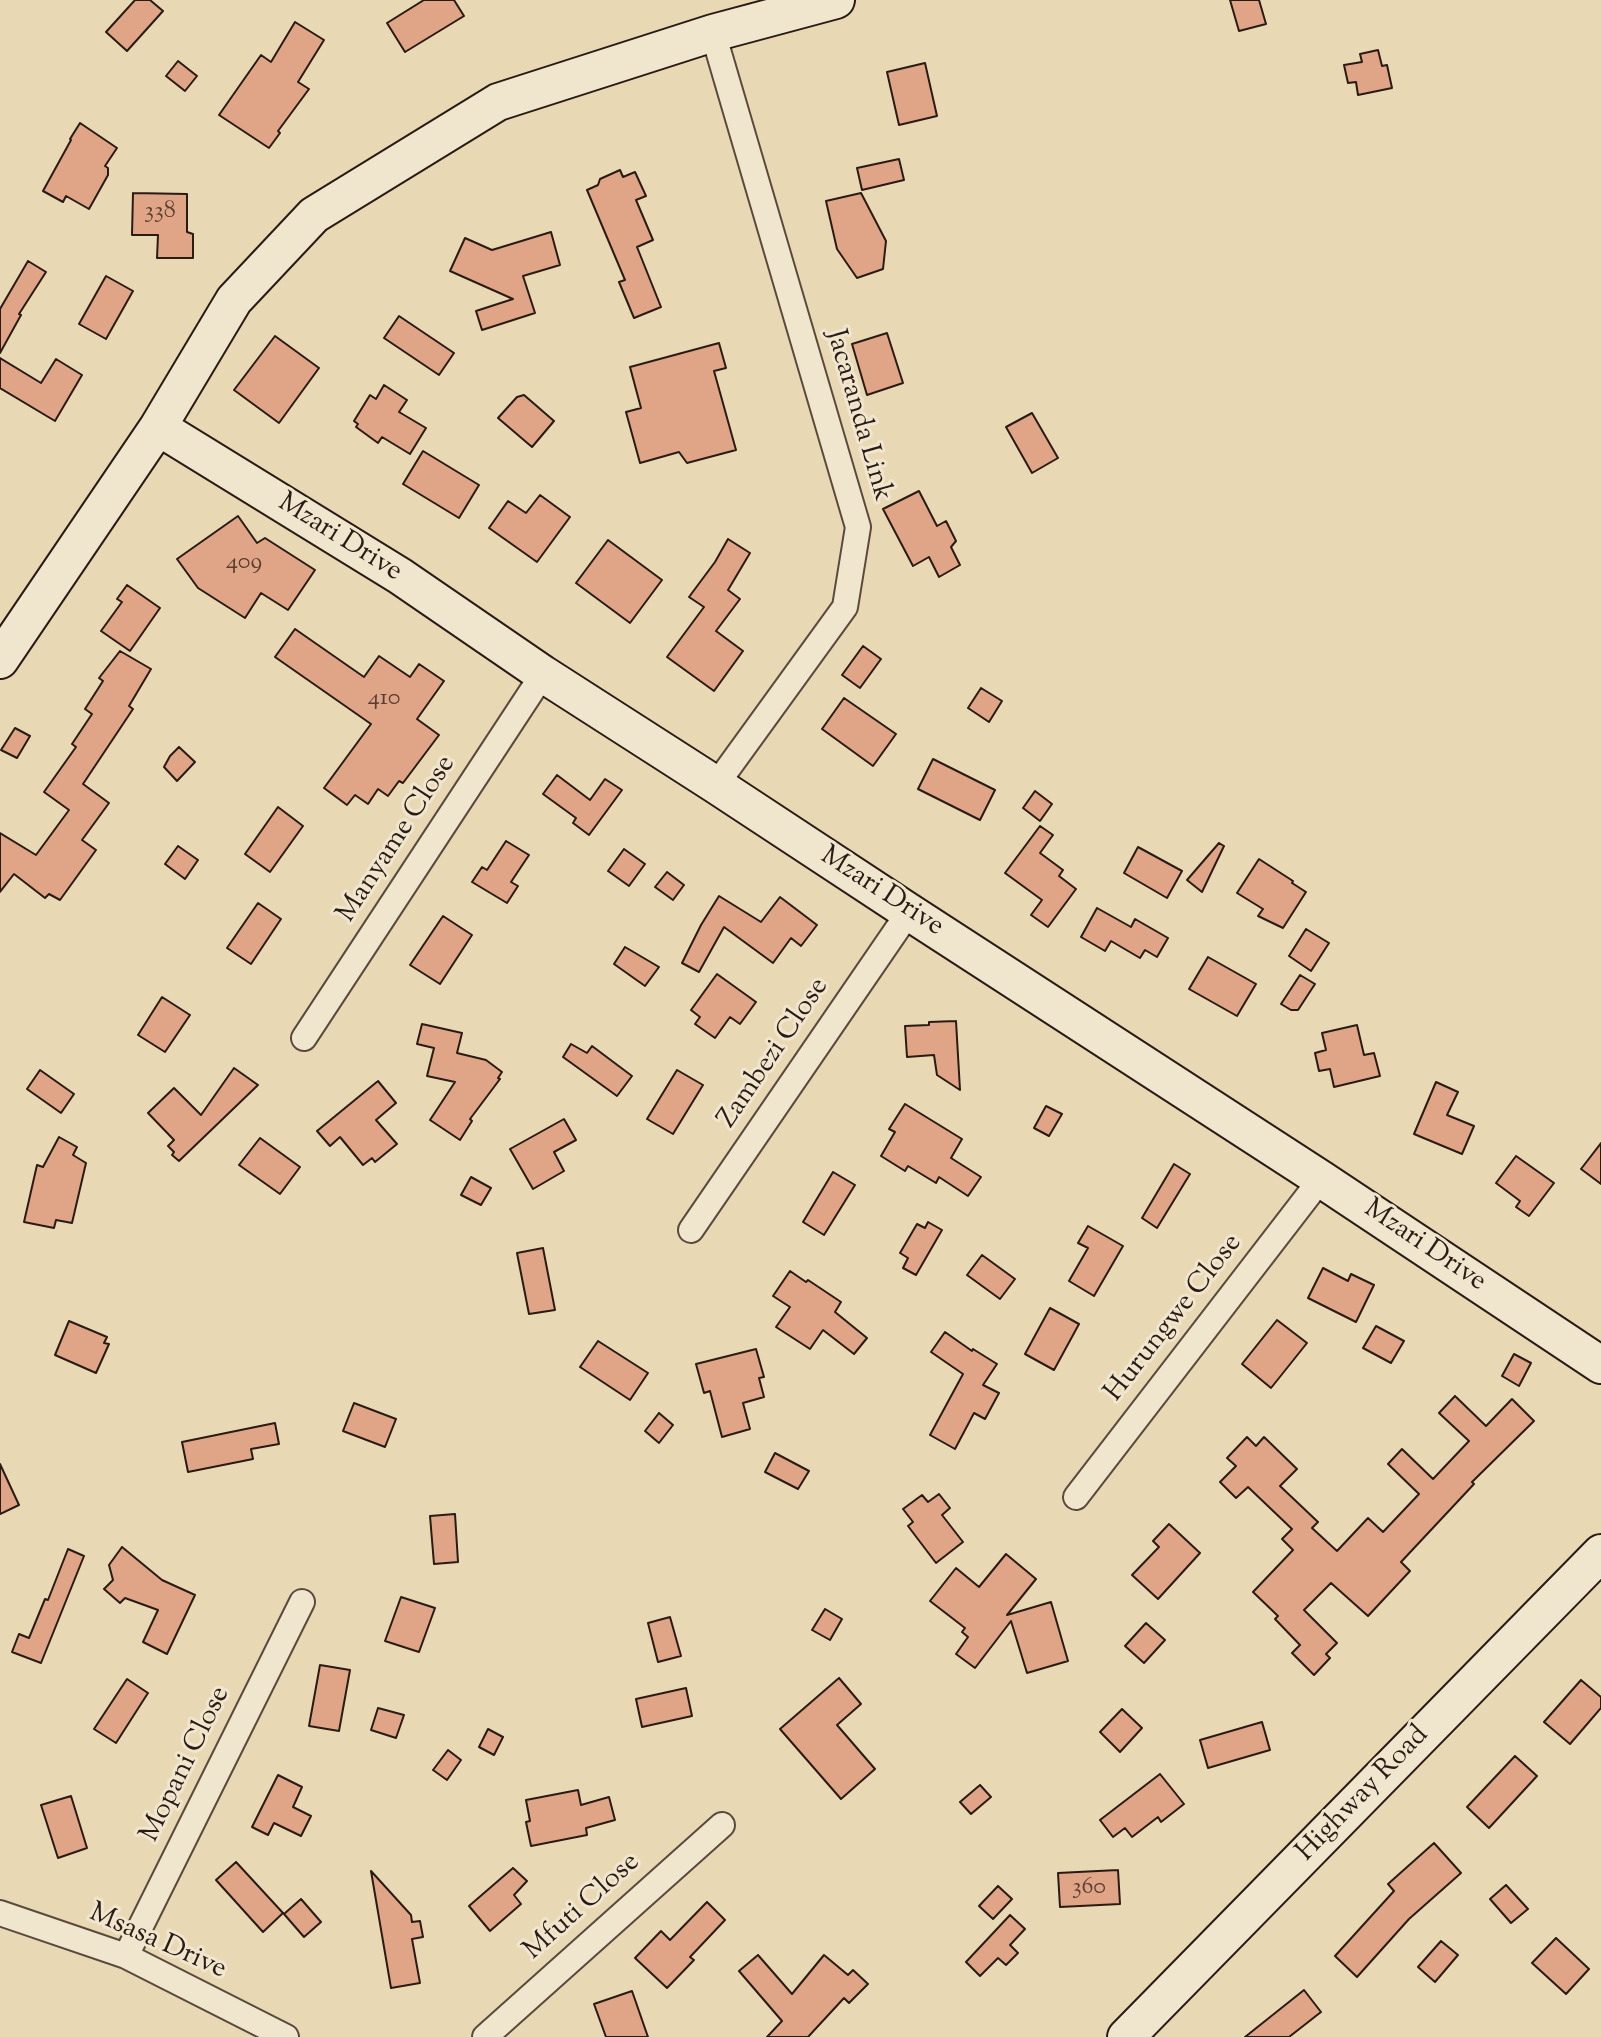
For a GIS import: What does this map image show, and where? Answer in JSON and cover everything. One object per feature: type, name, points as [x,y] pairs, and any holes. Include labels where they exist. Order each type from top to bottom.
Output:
[{"type":"street","points":[[0,660],[158,427],[234,300],[314,215],[498,102],[813,3]]},
{"type":"street","name":"Jacaranda Link","points":[[713,33],[858,527],[845,607],[716,785]]},
{"type":"street","name":"Mzari Drive","points":[[158,427],[400,576],[543,674],[1321,1179],[1601,1365]]},
{"type":"street","name":"Manyame Close","points":[[304,1038],[543,674]]},
{"type":"street","name":"Zambezi Close","points":[[691,1230],[909,912]]},
{"type":"street","name":"Hurungwe Close","points":[[1076,1497],[1321,1179]]},
{"type":"street","name":"Highway Road","points":[[1126,2037],[1601,1553]]},
{"type":"street","name":"Mopani Close","points":[[126,1956],[302,1602]]},
{"type":"street","name":"Mfuti Close","points":[[485,2037],[722,1825]]},
{"type":"street","name":"Msasa Drive","points":[[0,1913],[126,1956],[286,2037]]},
{"type":"building","points":[[135,0],[150,0],[163,11],[127,51],[106,32]]},
{"type":"building","points":[[424,0],[454,0],[464,16],[405,52],[387,23]]},
{"type":"building","points":[[1230,0],[1259,0],[1266,24],[1239,31]]},
{"type":"building","points":[[295,22],[324,40],[298,82],[309,89],[269,148],[219,115],[261,55],[271,62]]},
{"type":"building","points":[[1378,50],[1382,66],[1387,65],[1392,88],[1358,95],[1356,82],[1348,83],[1344,65],[1362,62],[1360,54]]},
{"type":"building","points":[[178,61],[197,76],[185,91],[166,76]]},
{"type":"building","points":[[925,63],[937,116],[899,125],[887,72]]},
{"type":"building","points":[[80,123],[117,148],[105,166],[108,175],[89,209],[66,196],[63,202],[43,191]]},
{"type":"building","points":[[899,159],[904,180],[862,190],[857,168]]},
{"type":"building","points":[[620,170],[623,177],[635,172],[646,196],[636,200],[653,240],[637,247],[661,307],[634,318],[619,282],[625,280],[587,190],[598,185],[600,179]]},
{"type":"building","points":[[133,193],[187,194],[187,232],[193,234],[193,258],[157,258],[158,235],[132,235]]},
{"type":"building","points":[[861,193],[886,241],[883,269],[857,278],[837,249],[826,201]]},
{"type":"building","points":[[551,232],[560,265],[523,276],[535,313],[482,330],[476,311],[513,299],[450,271],[465,238],[492,250]]},
{"type":"building","points":[[28,261],[46,272],[19,314],[0,353],[0,309]]},
{"type":"building","points":[[106,276],[133,291],[106,339],[79,324]]},
{"type":"building","points":[[399,316],[454,353],[439,375],[384,338]]},
{"type":"building","points":[[887,333],[903,383],[867,395],[852,344]]},
{"type":"building","points":[[275,336],[319,368],[279,423],[234,390]]},
{"type":"building","points":[[719,343],[726,368],[714,371],[736,450],[687,463],[679,452],[640,463],[626,412],[641,408],[630,367]]},
{"type":"building","points":[[0,358],[41,383],[56,359],[82,375],[55,421],[0,388]]},
{"type":"building","points":[[384,385],[407,400],[399,412],[426,428],[410,454],[382,437],[378,443],[356,427],[358,424],[354,421],[370,395],[376,399]]},
{"type":"building","points":[[524,395],[554,421],[532,447],[498,418],[517,397]]},
{"type":"building","points":[[1032,413],[1058,458],[1032,473],[1006,427]]},
{"type":"building","points":[[423,451],[479,485],[459,518],[403,484]]},
{"type":"building","points":[[919,491],[937,526],[946,521],[956,541],[951,547],[960,565],[939,577],[929,557],[913,566],[883,509]]},
{"type":"building","points":[[540,495],[570,517],[537,562],[489,528],[508,501],[526,513]]},
{"type":"building","points":[[238,516],[257,543],[265,538],[315,570],[288,610],[261,593],[245,618],[198,588],[177,559]]},
{"type":"building","points":[[728,539],[750,553],[728,590],[740,599],[716,631],[743,651],[714,691],[667,657],[704,607],[689,597]]},
{"type":"building","points":[[608,540],[662,580],[630,623],[576,583]]},
{"type":"building","points":[[127,585],[160,608],[130,651],[101,631],[122,602],[117,599]]},
{"type":"building","points":[[295,629],[364,677],[379,656],[410,677],[419,664],[444,681],[417,719],[439,735],[403,783],[399,781],[388,796],[378,789],[368,804],[355,795],[347,805],[324,788],[371,724],[275,657]]},
{"type":"building","points":[[863,646],[881,659],[860,688],[842,675]]},
{"type":"building","points":[[120,651],[151,669],[129,706],[133,709],[83,784],[109,803],[82,840],[96,850],[60,900],[49,894],[45,898],[14,874],[0,892],[0,833],[36,855],[69,810],[44,792],[76,747],[72,744],[92,714],[85,709],[103,681],[99,678]]},
{"type":"building","points":[[981,688],[1002,701],[989,722],[968,708]]},
{"type":"building","points":[[844,698],[896,734],[873,766],[822,729]]},
{"type":"building","points":[[15,728],[30,736],[17,758],[1,750]]},
{"type":"building","points":[[179,747],[195,762],[177,781],[164,767]]},
{"type":"building","points":[[933,759],[995,790],[980,820],[918,789]]},
{"type":"building","points":[[557,775],[590,800],[605,779],[622,790],[589,835],[573,823],[576,818],[543,794]]},
{"type":"building","points":[[1035,791],[1052,804],[1040,821],[1023,808]]},
{"type":"building","points":[[278,807],[303,826],[270,872],[245,854]]},
{"type":"building","points":[[1040,826],[1053,835],[1040,853],[1063,870],[1059,876],[1076,889],[1048,927],[1031,915],[1042,900],[1005,873]]},
{"type":"building","points":[[506,841],[529,855],[511,882],[518,886],[507,903],[472,882],[482,867],[487,870]]},
{"type":"building","points":[[1219,843],[1224,846],[1202,892],[1187,880]]},
{"type":"building","points":[[178,846],[198,860],[185,879],[165,864]]},
{"type":"building","points":[[1138,847],[1182,871],[1167,898],[1124,873]]},
{"type":"building","points":[[624,849],[645,864],[629,886],[608,871]]},
{"type":"building","points":[[1259,859],[1306,892],[1283,928],[1258,916],[1263,909],[1237,893]]},
{"type":"building","points":[[667,872],[684,885],[673,900],[655,887]]},
{"type":"building","points":[[719,896],[761,922],[780,897],[817,925],[801,946],[791,938],[773,963],[724,927],[699,972],[682,963]]},
{"type":"building","points":[[258,903],[281,919],[251,964],[227,948]]},
{"type":"building","points":[[1097,908],[1131,927],[1135,919],[1168,938],[1157,957],[1145,950],[1140,958],[1111,941],[1105,951],[1081,937]]},
{"type":"building","points":[[443,916],[472,935],[440,984],[410,965]]},
{"type":"building","points":[[1306,929],[1329,943],[1311,971],[1289,956]]},
{"type":"building","points":[[625,947],[659,967],[645,986],[614,964]]},
{"type":"building","points":[[1208,957],[1256,984],[1237,1016],[1189,989]]},
{"type":"building","points":[[717,974],[756,1002],[740,1024],[730,1017],[715,1038],[695,1024],[700,1017],[691,1010]]},
{"type":"building","points":[[1300,975],[1315,984],[1298,1010],[1291,1010],[1281,1004]]},
{"type":"building","points":[[162,997],[190,1015],[165,1052],[138,1035]]},
{"type":"building","points":[[956,1021],[960,1090],[937,1075],[934,1055],[907,1057],[905,1026]]},
{"type":"building","points":[[422,1024],[462,1033],[457,1053],[486,1060],[502,1072],[470,1119],[472,1121],[460,1140],[430,1120],[455,1082],[427,1076],[434,1048],[417,1044]]},
{"type":"building","points":[[1357,1025],[1364,1055],[1374,1053],[1380,1076],[1334,1087],[1330,1069],[1319,1071],[1315,1053],[1326,1050],[1322,1033]]},
{"type":"building","points":[[571,1044],[587,1053],[592,1046],[632,1076],[617,1096],[563,1057]]},
{"type":"building","points":[[234,1068],[258,1085],[179,1161],[168,1146],[174,1140],[148,1113],[174,1088],[201,1115]]},
{"type":"building","points":[[40,1070],[74,1094],[61,1113],[27,1089]]},
{"type":"building","points":[[677,1070],[703,1085],[673,1134],[647,1119]]},
{"type":"building","points":[[378,1081],[396,1103],[376,1120],[397,1144],[375,1162],[372,1158],[363,1165],[340,1137],[330,1146],[317,1131]]},
{"type":"building","points":[[1436,1082],[1458,1092],[1447,1115],[1474,1126],[1462,1154],[1414,1134]]},
{"type":"building","points":[[905,1104],[962,1139],[951,1158],[981,1177],[968,1196],[939,1177],[936,1183],[908,1166],[905,1171],[881,1156],[895,1132],[889,1129]]},
{"type":"building","points":[[1046,1106],[1062,1114],[1049,1136],[1034,1128]]},
{"type":"building","points":[[564,1119],[576,1140],[554,1152],[564,1171],[533,1189],[510,1149]]},
{"type":"building","points":[[59,1137],[77,1147],[73,1155],[86,1163],[72,1223],[56,1220],[54,1228],[24,1222],[37,1165],[43,1167]]},
{"type":"building","points":[[260,1138],[300,1167],[280,1194],[239,1165]]},
{"type":"building","points":[[1601,1143],[1601,1184],[1581,1169]]},
{"type":"building","points":[[1516,1156],[1554,1183],[1529,1216],[1516,1207],[1520,1201],[1496,1183]]},
{"type":"building","points":[[1174,1164],[1190,1174],[1157,1228],[1142,1218]]},
{"type":"building","points":[[833,1172],[855,1185],[824,1235],[803,1222]]},
{"type":"building","points":[[471,1177],[491,1188],[481,1205],[461,1195]]},
{"type":"building","points":[[928,1222],[942,1230],[916,1275],[903,1268],[908,1258],[900,1253],[917,1224],[925,1228]]},
{"type":"building","points":[[1088,1226],[1123,1246],[1094,1296],[1069,1281],[1088,1248],[1078,1243]]},
{"type":"building","points":[[543,1248],[555,1310],[529,1314],[517,1253]]},
{"type":"building","points":[[982,1255],[1015,1279],[1000,1299],[967,1275]]},
{"type":"building","points":[[1323,1268],[1348,1281],[1351,1274],[1374,1285],[1356,1322],[1308,1298]]},
{"type":"building","points":[[790,1271],[841,1302],[835,1312],[867,1338],[854,1354],[823,1330],[810,1349],[776,1327],[790,1307],[773,1296]]},
{"type":"building","points":[[1050,1308],[1079,1324],[1054,1370],[1025,1354]]},
{"type":"building","points":[[1277,1320],[1307,1343],[1271,1388],[1242,1364]]},
{"type":"building","points":[[69,1321],[107,1337],[104,1343],[109,1344],[96,1373],[55,1355]]},
{"type":"building","points":[[1376,1326],[1404,1341],[1391,1363],[1363,1348]]},
{"type":"building","points":[[945,1332],[997,1364],[983,1385],[999,1393],[985,1419],[974,1413],[955,1449],[930,1435],[963,1374],[931,1352]]},
{"type":"building","points":[[598,1341],[648,1373],[630,1400],[580,1367]]},
{"type":"building","points":[[756,1349],[764,1377],[759,1378],[764,1397],[743,1403],[750,1429],[722,1437],[710,1391],[704,1393],[696,1364]]},
{"type":"building","points":[[1514,1354],[1531,1363],[1519,1386],[1502,1376]]},
{"type":"building","points":[[1455,1396],[1486,1426],[1512,1399],[1534,1421],[1472,1482],[1474,1484],[1401,1562],[1410,1571],[1368,1616],[1331,1583],[1304,1610],[1337,1643],[1326,1654],[1330,1658],[1314,1675],[1292,1653],[1300,1645],[1275,1619],[1278,1616],[1253,1592],[1293,1550],[1282,1539],[1292,1529],[1248,1487],[1236,1498],[1220,1482],[1236,1466],[1227,1458],[1247,1437],[1256,1446],[1264,1437],[1297,1469],[1280,1486],[1318,1522],[1312,1528],[1337,1551],[1368,1518],[1383,1532],[1419,1494],[1388,1464],[1402,1449],[1433,1479],[1469,1441],[1439,1413]]},
{"type":"building","points":[[354,1403],[396,1419],[385,1447],[343,1431]]},
{"type":"building","points":[[659,1413],[673,1425],[659,1443],[645,1431]]},
{"type":"building","points":[[275,1423],[279,1444],[251,1449],[253,1459],[188,1472],[182,1442]]},
{"type":"building","points":[[775,1453],[809,1471],[798,1489],[765,1472]]},
{"type":"building","points":[[0,1464],[19,1505],[0,1514]]},
{"type":"building","points":[[939,1494],[950,1508],[942,1515],[963,1542],[936,1563],[908,1526],[913,1522],[903,1509],[922,1495],[928,1502]]},
{"type":"building","points":[[455,1514],[458,1562],[434,1564],[430,1516]]},
{"type":"building","points":[[1169,1524],[1200,1553],[1158,1599],[1132,1575],[1159,1547],[1153,1541]]},
{"type":"building","points":[[122,1547],[162,1580],[195,1595],[167,1654],[143,1642],[158,1610],[125,1598],[120,1603],[104,1589],[113,1580],[109,1565]]},
{"type":"building","points":[[68,1549],[84,1556],[41,1663],[12,1652],[19,1634],[29,1638]]},
{"type":"building","points":[[1006,1554],[1036,1579],[1007,1615],[1051,1602],[1068,1661],[1027,1673],[1011,1621],[975,1668],[956,1654],[968,1637],[962,1632],[965,1628],[930,1601],[956,1568],[979,1587]]},
{"type":"building","points":[[401,1597],[435,1608],[419,1652],[385,1641]]},
{"type":"building","points":[[825,1609],[842,1619],[830,1640],[812,1630]]},
{"type":"building","points":[[670,1617],[681,1656],[658,1662],[648,1623]]},
{"type":"building","points":[[1146,1623],[1165,1640],[1144,1663],[1125,1646]]},
{"type":"building","points":[[320,1665],[350,1670],[339,1731],[309,1726]]},
{"type":"building","points":[[839,1678],[861,1704],[837,1725],[875,1769],[841,1799],[780,1729]]},
{"type":"building","points":[[127,1679],[148,1693],[116,1743],[94,1729]]},
{"type":"building","points":[[1581,1680],[1601,1697],[1601,1708],[1570,1744],[1544,1722]]},
{"type":"building","points":[[686,1688],[692,1716],[642,1727],[636,1699]]},
{"type":"building","points":[[378,1708],[404,1715],[396,1738],[371,1730]]},
{"type":"building","points":[[1122,1709],[1142,1728],[1120,1752],[1100,1732]]},
{"type":"building","points":[[1262,1722],[1270,1750],[1208,1768],[1200,1740]]},
{"type":"building","points":[[488,1729],[503,1737],[494,1755],[479,1747]]},
{"type":"building","points":[[448,1750],[461,1760],[447,1780],[433,1770]]},
{"type":"building","points":[[1515,1756],[1537,1776],[1489,1828],[1467,1807]]},
{"type":"building","points":[[1160,1774],[1184,1804],[1161,1822],[1158,1817],[1132,1837],[1125,1828],[1113,1837],[1100,1820]]},
{"type":"building","points":[[278,1775],[302,1787],[293,1807],[311,1816],[301,1836],[274,1823],[268,1835],[252,1827]]},
{"type":"building","points":[[980,1785],[991,1797],[971,1814],[960,1802]]},
{"type":"building","points":[[578,1790],[581,1805],[609,1797],[615,1820],[586,1828],[587,1835],[531,1846],[526,1800]]},
{"type":"building","points":[[71,1796],[87,1848],[58,1858],[41,1805]]},
{"type":"building","points":[[1434,1843],[1461,1873],[1409,1919],[1357,1977],[1335,1956],[1394,1891],[1388,1884]]},
{"type":"building","points":[[236,1862],[283,1913],[263,1932],[216,1880]]},
{"type":"building","points":[[513,1868],[527,1881],[514,1895],[521,1904],[490,1931],[469,1906]]},
{"type":"building","points":[[1118,1870],[1120,1904],[1060,1907],[1058,1873]]},
{"type":"building","points":[[371,1871],[411,1915],[412,1922],[420,1921],[423,1937],[412,1939],[420,1983],[391,1988]]},
{"type":"building","points":[[1506,1885],[1528,1909],[1511,1923],[1490,1899]]},
{"type":"building","points":[[998,1886],[1012,1899],[993,1919],[979,1906]]},
{"type":"building","points":[[301,1899],[321,1922],[304,1937],[284,1914]]},
{"type":"building","points":[[707,1902],[725,1920],[690,1957],[694,1960],[667,1988],[635,1958],[661,1931],[670,1940]]},
{"type":"building","points":[[1010,1915],[1025,1929],[1010,1945],[1018,1953],[1006,1965],[998,1958],[980,1976],[966,1962]]},
{"type":"building","points":[[1556,1938],[1589,1969],[1566,1994],[1532,1963]]},
{"type":"building","points":[[1441,1941],[1458,1955],[1435,1982],[1418,1967]]},
{"type":"building","points":[[758,1955],[792,1994],[824,1955],[848,1975],[853,1970],[868,1984],[849,2003],[844,1998],[808,2037],[767,2037],[782,2021],[739,1971]]},
{"type":"building","points":[[1304,1990],[1321,2012],[1289,2037],[1245,2037]]},
{"type":"building","points":[[632,1991],[648,2037],[606,2037],[594,2004]]}]
